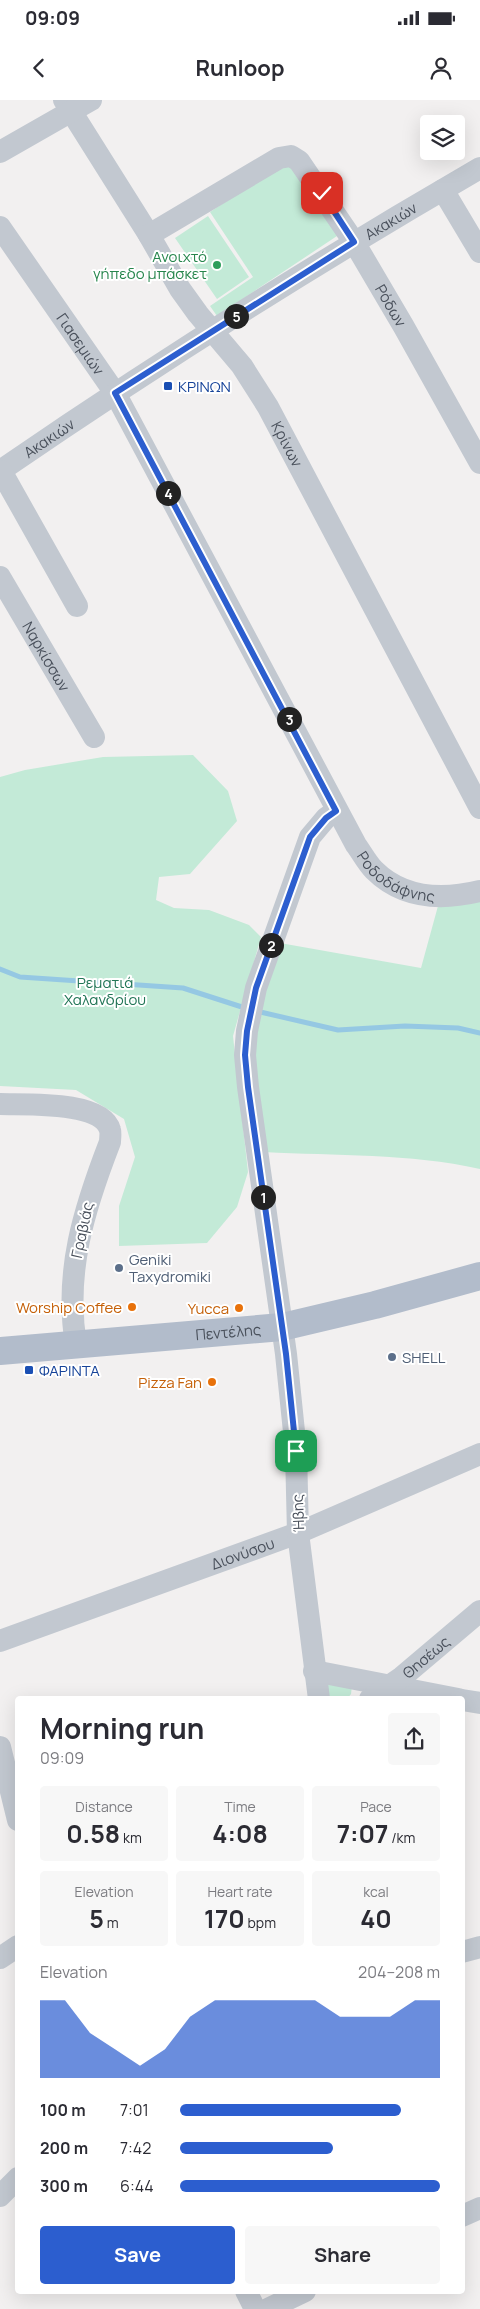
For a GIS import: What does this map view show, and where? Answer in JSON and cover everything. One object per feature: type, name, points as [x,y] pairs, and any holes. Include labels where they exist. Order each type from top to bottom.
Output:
[{"type":"main road","name":"Πεντέλης","points":[[0,1351],[282,1327],[375,1305],[480,1276]]},
{"type":"street","points":[[0,152],[67,106],[92,100]]},
{"type":"street","name":"Κρίνων","points":[[67,106],[149,235],[180,289],[212,332],[242,366],[268,407],[480,808]]},
{"type":"street","name":"Ρόδων","points":[[149,235],[279,158],[291,156],[305,168],[354,242],[480,463]]},
{"type":"street","name":"Ακακιών","points":[[0,471],[115,393],[354,242],[480,168]]},
{"type":"street","points":[[443,190],[480,252]]},
{"type":"street","name":"Γιασεμιών","points":[[0,227],[115,393],[336,811]]},
{"type":"street","points":[[0,471],[77,606]]},
{"type":"street","name":"Ναρκίσσων","points":[[0,577],[94,737]]},
{"type":"street","name":"Ροδοδάφνης","points":[[336,811],[356,845],[374,869],[387,880],[407,891],[433,897],[464,895],[480,891]]},
{"type":"street","name":"Ήβης","points":[[318,1696],[298,1533],[296,1451],[282,1327],[245,1055],[247,1031],[256,988],[310,837],[326,818],[336,811]]},
{"type":"street","name":"Γραβιάς","points":[[0,1104],[71,1106],[90,1112],[104,1121],[110,1130],[110,1142],[82,1220],[75,1262],[72,1323],[76,1345]]},
{"type":"street","name":"Διονύσου","points":[[0,1641],[298,1533],[480,1454]]},
{"type":"street","name":"Θησέως","points":[[374,1696],[476,1618]]},
{"type":"street","points":[[314,1671],[442,1696]]},
{"type":"street","points":[[465,1700],[480,1703]]},
{"type":"street","points":[[0,1747],[15,1808]]},
{"type":"street","points":[[0,1958],[15,1948]]},
{"type":"street","points":[[0,2196],[15,2181]]},
{"type":"street","points":[[465,2215],[480,2208]]},
{"type":"street","points":[[248,2294],[255,2309]]},
{"type":"street","points":[[268,2309],[299,2294]]},
{"type":"green space","points":[[290,159],[340,234],[217,316],[210,306],[253,277],[210,212]]},
{"type":"green space","name":"Ανοιχτό γήπεδο μπάσκετ","points":[[208,216],[249,277],[217,299],[175,238]]},
{"type":"green space","name":"Ρεματιά Χαλανδρίου","points":[[193,755],[228,791],[237,821],[190,874],[159,877],[156,900],[174,908],[209,910],[249,925],[261,937],[233,1036],[248,1172],[237,1207],[207,1243],[119,1246],[119,1206],[135,1157],[124,1119],[76,1090],[0,1086],[0,777],[25,770],[103,757]]},
{"type":"green space","points":[[480,901],[480,1169],[426,1160],[264,1152],[256,1082],[256,1041],[262,1003],[280,943],[421,968],[438,906]]},
{"type":"green space","points":[[331,1682],[352,1686],[351,1694],[349,1696],[328,1696],[327,1686]]},
{"type":"waterway","points":[[0,969],[20,977],[183,988],[245,1008]]},
{"type":"waterway","points":[[256,1011],[338,1030],[405,1026],[458,1028],[480,1033]]},
{"type":"place","name":"Ανοιχτό γήπεδο μπάσκετ","points":[[217,265]]},
{"type":"place","name":"ΚΡΙΝΩΝ","points":[[168,386]]},
{"type":"place","name":"Geniki Taxydromiki","points":[[119,1268]]},
{"type":"place","name":"Worship Coffee","points":[[132,1307]]},
{"type":"place","name":"Yucca","points":[[239,1308]]},
{"type":"place","name":"SHELL","points":[[392,1357]]},
{"type":"place","name":"ΦΑΡΙΝΤΑ","points":[[29,1370]]},
{"type":"place","name":"Pizza Fan","points":[[212,1382]]},
{"type":"route","points":[[296,1451],[286,1354],[277,1301],[245,1055],[247,1031],[256,988],[304,851],[316,827],[336,811],[115,393],[354,242],[322,193]]}]
